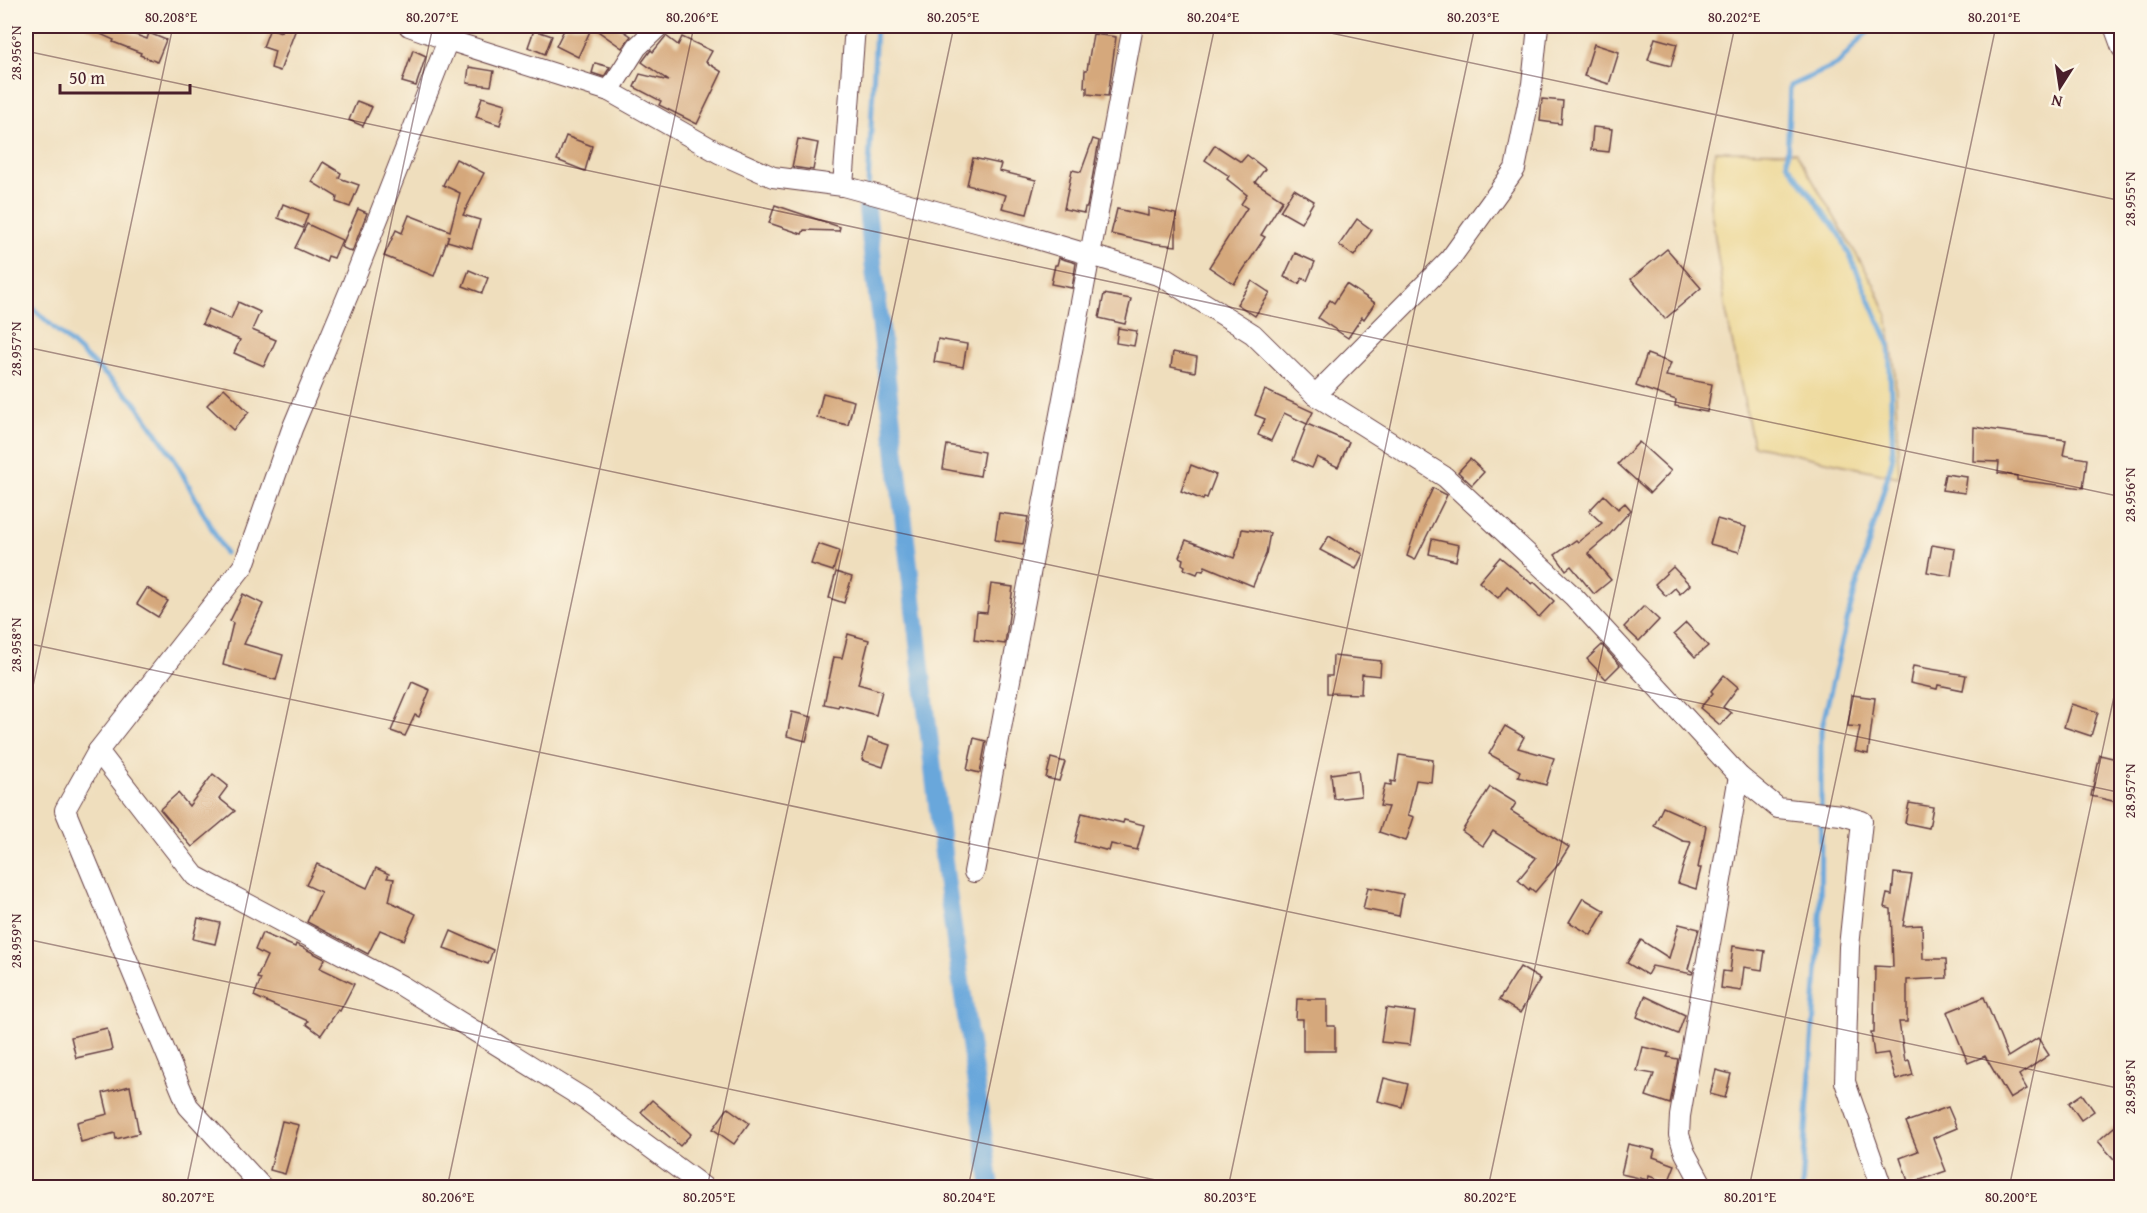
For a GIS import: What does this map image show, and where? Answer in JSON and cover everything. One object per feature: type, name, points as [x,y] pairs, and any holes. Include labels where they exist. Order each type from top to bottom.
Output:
[{"type":"street","points":[[409,26],[609,91],[719,153],[773,177],[860,191],[1090,254],[1161,276],[1253,334],[1315,395],[1445,477],[1574,597],[1739,776],[1778,808],[1841,815],[1862,821],[1849,947],[1845,1082],[1882,1188]]},
{"type":"street","points":[[609,91],[637,47],[659,26]]},
{"type":"street","points":[[855,26],[860,191]]},
{"type":"street","points":[[975,872],[1133,26]]},
{"type":"street","points":[[1315,395],[1450,259],[1515,169],[1532,84],[1538,26]]},
{"type":"street","points":[[2114,26],[2121,48]]},
{"type":"street","points":[[263,1188],[188,1106],[65,810],[98,751],[244,565],[292,429],[350,290],[448,40]]},
{"type":"street","points":[[98,751],[195,876],[402,986],[586,1100],[705,1188]]},
{"type":"street","points":[[1704,1188],[1678,1136],[1739,776]]},
{"type":"sand","points":[[1715,151],[1796,152],[1875,286],[1887,315],[1895,370],[1899,477],[1753,445],[1726,311],[1710,204]]},
{"type":"building","points":[[88,26],[111,26],[147,39],[149,33],[166,40],[157,62],[113,42],[114,40],[87,28]]},
{"type":"building","points":[[282,26],[297,26],[280,71],[271,68],[275,51],[263,47],[270,28],[281,32]]},
{"type":"building","points":[[566,26],[616,26],[631,36],[622,48],[592,27],[578,57],[556,46]]},
{"type":"building","points":[[534,30],[552,36],[545,54],[528,47]]},
{"type":"building","points":[[1093,34],[1116,37],[1108,96],[1087,94],[1087,87],[1084,87],[1085,70],[1087,70]]},
{"type":"building","points":[[666,36],[678,45],[682,37],[712,51],[706,62],[722,72],[697,124],[659,105],[661,101],[634,87],[640,74],[669,81],[642,62]]},
{"type":"building","points":[[1655,38],[1677,44],[1671,66],[1648,60]]},
{"type":"building","points":[[1594,44],[1619,52],[1609,84],[1584,76]]},
{"type":"building","points":[[413,50],[426,56],[416,86],[402,82]]},
{"type":"building","points":[[595,63],[610,67],[604,77],[592,73]]},
{"type":"building","points":[[469,67],[494,71],[491,86],[467,83]]},
{"type":"building","points":[[482,97],[506,104],[500,125],[476,117]]},
{"type":"building","points":[[1542,99],[1563,101],[1561,124],[1540,121]]},
{"type":"building","points":[[357,101],[372,107],[363,126],[349,120]]},
{"type":"building","points":[[1593,127],[1612,129],[1609,152],[1591,150]]},
{"type":"building","points":[[566,136],[592,146],[585,171],[557,160]]},
{"type":"building","points":[[798,139],[818,143],[813,170],[792,167]]},
{"type":"building","points":[[1093,139],[1099,141],[1087,207],[1084,213],[1064,209],[1072,170],[1081,172]]},
{"type":"building","points":[[1215,145],[1241,162],[1247,155],[1265,169],[1255,182],[1283,200],[1261,235],[1265,237],[1234,284],[1209,267],[1247,208],[1241,204],[1247,195],[1227,179],[1229,176],[1205,160]]},
{"type":"building","points":[[973,158],[1001,164],[999,171],[1036,180],[1027,214],[1002,208],[1006,195],[967,185]]},
{"type":"building","points":[[456,159],[484,173],[463,215],[480,220],[472,248],[447,241],[449,235],[434,276],[384,256],[396,230],[402,233],[409,215],[450,231],[460,193],[443,185]]},
{"type":"building","points":[[323,162],[341,173],[339,178],[359,185],[350,207],[336,202],[337,197],[312,182]]},
{"type":"building","points":[[1294,189],[1314,201],[1301,223],[1280,211]]},
{"type":"building","points":[[283,204],[308,214],[303,228],[278,218]]},
{"type":"building","points":[[775,205],[840,227],[839,231],[804,230],[802,234],[769,223]]},
{"type":"building","points":[[1148,208],[1176,214],[1176,246],[1111,234],[1117,209],[1148,216]]},
{"type":"building","points":[[358,209],[367,213],[352,252],[341,247]]},
{"type":"building","points":[[1357,219],[1372,230],[1354,256],[1339,245]]},
{"type":"building","points":[[307,224],[342,240],[334,258],[328,256],[326,262],[295,248]]},
{"type":"building","points":[[1667,249],[1701,288],[1665,319],[1631,279]]},
{"type":"building","points":[[1295,253],[1315,262],[1307,281],[1302,278],[1299,284],[1284,277]]},
{"type":"building","points":[[1059,258],[1076,263],[1072,288],[1051,284]]},
{"type":"building","points":[[469,270],[488,278],[482,293],[463,286]]},
{"type":"building","points":[[1252,281],[1270,293],[1255,316],[1237,304]]},
{"type":"building","points":[[1346,284],[1375,303],[1348,338],[1318,318],[1330,300],[1334,303]]},
{"type":"building","points":[[1104,294],[1131,299],[1125,324],[1099,318]]},
{"type":"building","points":[[238,302],[260,312],[252,330],[276,340],[264,366],[234,353],[240,340],[202,324],[209,309],[231,319]]},
{"type":"building","points":[[1118,328],[1137,331],[1134,346],[1116,343]]},
{"type":"building","points":[[938,339],[967,344],[963,367],[934,362]]},
{"type":"building","points":[[1173,352],[1197,357],[1195,372],[1171,367]]},
{"type":"building","points":[[1647,354],[1671,363],[1666,376],[1712,384],[1707,412],[1675,406],[1676,400],[1636,386]]},
{"type":"building","points":[[224,388],[249,412],[233,430],[207,405]]},
{"type":"building","points":[[1265,390],[1313,412],[1307,424],[1284,413],[1271,441],[1258,435],[1265,419],[1255,415]]},
{"type":"building","points":[[823,393],[854,401],[848,425],[817,418]]},
{"type":"building","points":[[1307,424],[1349,442],[1338,467],[1317,457],[1312,468],[1293,460]]},
{"type":"building","points":[[1974,427],[2066,440],[2063,455],[2087,459],[2083,488],[2017,480],[2017,476],[1998,473],[1999,462],[1973,461]]},
{"type":"building","points":[[1639,442],[1671,471],[1650,493],[1618,464]]},
{"type":"building","points":[[947,445],[984,452],[980,476],[943,469]]},
{"type":"building","points":[[1470,459],[1484,472],[1472,485],[1458,472]]},
{"type":"building","points":[[1191,465],[1216,475],[1207,498],[1204,497],[1203,500],[1181,491]]},
{"type":"building","points":[[1945,474],[1967,477],[1965,493],[1942,490]]},
{"type":"building","points":[[1433,488],[1447,495],[1415,560],[1407,556],[1422,511]]},
{"type":"building","points":[[1604,495],[1618,509],[1625,503],[1631,510],[1608,536],[1588,553],[1611,580],[1594,594],[1571,566],[1566,570],[1555,555],[1576,540],[1578,542],[1602,523],[1589,511]]},
{"type":"building","points":[[999,513],[1028,517],[1023,544],[995,540]]},
{"type":"building","points":[[1717,519],[1746,527],[1739,552],[1710,544]]},
{"type":"building","points":[[1242,529],[1270,533],[1266,554],[1253,586],[1205,566],[1203,571],[1199,570],[1197,574],[1184,569],[1183,559],[1179,557],[1186,540],[1234,558]]},
{"type":"building","points":[[1329,536],[1363,554],[1356,569],[1320,550]]},
{"type":"building","points":[[1432,539],[1459,545],[1456,561],[1429,554]]},
{"type":"building","points":[[818,544],[839,551],[833,571],[811,564]]},
{"type":"building","points":[[1932,545],[1955,549],[1951,576],[1927,572]]},
{"type":"building","points":[[1500,557],[1532,584],[1534,582],[1554,601],[1539,617],[1507,586],[1498,598],[1479,582]]},
{"type":"building","points":[[1673,567],[1690,585],[1680,594],[1675,588],[1666,596],[1655,584]]},
{"type":"building","points":[[836,572],[852,577],[844,603],[829,598]]},
{"type":"building","points":[[991,584],[1013,587],[1005,644],[974,640],[977,612],[987,613]]},
{"type":"building","points":[[147,588],[168,601],[158,617],[137,604]]},
{"type":"building","points":[[243,594],[263,604],[244,644],[283,655],[276,680],[223,665],[233,623],[230,621]]},
{"type":"building","points":[[1644,606],[1659,620],[1639,641],[1624,627]]},
{"type":"building","points":[[1686,623],[1708,646],[1695,657],[1674,634]]},
{"type":"building","points":[[848,634],[869,640],[858,684],[882,691],[876,715],[839,705],[838,707],[824,704],[834,657],[842,658]]},
{"type":"building","points":[[1602,645],[1620,665],[1606,679],[1587,659]]},
{"type":"building","points":[[1333,656],[1381,661],[1380,676],[1362,674],[1361,694],[1327,693],[1327,676],[1332,676]]},
{"type":"building","points":[[1913,666],[1966,675],[1963,690],[1938,685],[1937,689],[1910,683]]},
{"type":"building","points":[[1724,675],[1738,687],[1723,707],[1731,713],[1720,725],[1700,708]]},
{"type":"building","points":[[412,682],[430,690],[419,717],[415,715],[405,736],[391,731]]},
{"type":"building","points":[[1852,695],[1875,698],[1868,754],[1855,751],[1860,727],[1848,726]]},
{"type":"building","points":[[2071,704],[2098,712],[2091,736],[2064,727]]},
{"type":"building","points":[[792,712],[812,717],[806,741],[787,736]]},
{"type":"building","points":[[1505,726],[1524,737],[1518,748],[1554,758],[1546,785],[1518,777],[1520,771],[1489,754]]},
{"type":"building","points":[[868,738],[890,745],[883,767],[862,760]]},
{"type":"building","points":[[974,738],[986,741],[980,773],[967,770]]},
{"type":"building","points":[[1399,755],[1433,760],[1431,782],[1416,780],[1408,815],[1414,817],[1406,841],[1379,832],[1388,807],[1380,806],[1385,784],[1391,785],[1391,781],[1395,782]]},
{"type":"building","points":[[2100,755],[2121,760],[2121,803],[2091,796]]},
{"type":"building","points":[[1051,758],[1065,762],[1059,781],[1046,778]]},
{"type":"building","points":[[1358,770],[1361,796],[1334,799],[1331,774]]},
{"type":"building","points":[[213,774],[228,786],[219,798],[235,811],[192,847],[160,809],[178,793],[189,806]]},
{"type":"building","points":[[1490,787],[1516,803],[1511,811],[1569,847],[1557,866],[1535,892],[1530,888],[1529,890],[1518,880],[1536,858],[1493,831],[1483,846],[1462,831]]},
{"type":"building","points":[[1909,803],[1933,807],[1929,828],[1905,823]]},
{"type":"building","points":[[1663,807],[1706,826],[1696,889],[1678,883],[1691,842],[1683,841],[1654,826]]},
{"type":"building","points":[[1082,813],[1123,823],[1124,820],[1144,825],[1137,850],[1111,844],[1109,851],[1075,842]]},
{"type":"building","points":[[317,864],[367,888],[376,868],[389,874],[387,878],[394,879],[389,901],[416,914],[404,940],[380,930],[368,954],[307,922],[321,892],[306,885]]},
{"type":"building","points":[[1894,873],[1912,875],[1903,926],[1922,925],[1923,959],[1946,959],[1947,978],[1907,980],[1907,1022],[1899,1022],[1905,1061],[1909,1060],[1913,1075],[1896,1080],[1888,1053],[1874,1055],[1871,1033],[1874,1033],[1875,966],[1893,967],[1891,909],[1884,907],[1887,894],[1892,895]]},
{"type":"building","points":[[1368,887],[1403,894],[1399,916],[1363,909]]},
{"type":"building","points":[[1583,898],[1605,911],[1591,935],[1569,922]]},
{"type":"building","points":[[198,918],[220,923],[215,944],[193,939]]},
{"type":"building","points":[[1679,924],[1699,929],[1688,969],[1693,972],[1692,974],[1652,966],[1647,975],[1627,963],[1641,940],[1669,958]]},
{"type":"building","points":[[451,931],[493,950],[488,964],[444,948]]},
{"type":"building","points":[[262,933],[295,947],[296,944],[325,959],[320,968],[354,984],[340,1011],[338,1010],[321,1035],[306,1024],[308,1021],[254,996],[261,979],[257,978],[267,956],[255,950]]},
{"type":"building","points":[[1733,946],[1765,951],[1762,970],[1744,967],[1741,991],[1721,988],[1723,971],[1730,972]]},
{"type":"building","points":[[1520,967],[1540,979],[1520,1013],[1499,1000]]},
{"type":"building","points":[[1645,996],[1685,1015],[1678,1034],[1637,1017]]},
{"type":"building","points":[[1984,997],[2008,1057],[2038,1038],[2049,1055],[2019,1075],[2027,1089],[2010,1099],[1985,1056],[1968,1063],[1947,1012]]},
{"type":"building","points":[[1297,999],[1327,999],[1327,1026],[1335,1026],[1335,1051],[1303,1051],[1303,1019],[1296,1019]]},
{"type":"building","points":[[1386,1008],[1415,1012],[1410,1045],[1381,1042]]},
{"type":"building","points":[[107,1028],[112,1050],[76,1058],[71,1037]]},
{"type":"building","points":[[1643,1047],[1669,1053],[1667,1057],[1678,1059],[1670,1104],[1646,1096],[1654,1074],[1637,1071]]},
{"type":"building","points":[[1716,1070],[1731,1074],[1725,1098],[1710,1094]]},
{"type":"building","points":[[1384,1078],[1408,1084],[1402,1107],[1378,1101]]},
{"type":"building","points":[[130,1086],[139,1133],[116,1139],[115,1133],[81,1142],[77,1122],[108,1114],[103,1093]]},
{"type":"building","points":[[2082,1094],[2094,1111],[2081,1120],[2069,1103]]},
{"type":"building","points":[[652,1100],[691,1134],[680,1146],[641,1112]]},
{"type":"building","points":[[1948,1107],[1957,1128],[1933,1138],[1946,1171],[1909,1184],[1900,1158],[1918,1151],[1906,1122]]},
{"type":"building","points":[[728,1108],[749,1123],[734,1144],[713,1129]]},
{"type":"building","points":[[282,1121],[299,1125],[285,1174],[270,1170]]},
{"type":"building","points":[[2114,1127],[2121,1134],[2121,1167],[2098,1141]]},
{"type":"building","points":[[1628,1144],[1655,1150],[1653,1157],[1675,1165],[1668,1183],[1649,1176],[1648,1180],[1621,1174]]},
{"type":"waterway","points":[[868,187],[876,26]]},
{"type":"waterway","points":[[1821,809],[1821,731],[1849,613],[1893,457],[1889,344],[1841,236],[1787,163],[1790,86],[1838,64],[1863,36],[1876,26]]},
{"type":"waterway","points":[[867,210],[868,197]]},
{"type":"waterway","points":[[867,210],[946,879],[991,1188]]},
{"type":"waterway","points":[[26,302],[135,402],[174,458],[225,553]]},
{"type":"waterway","points":[[1802,1188],[1820,927],[1821,818]]}]
